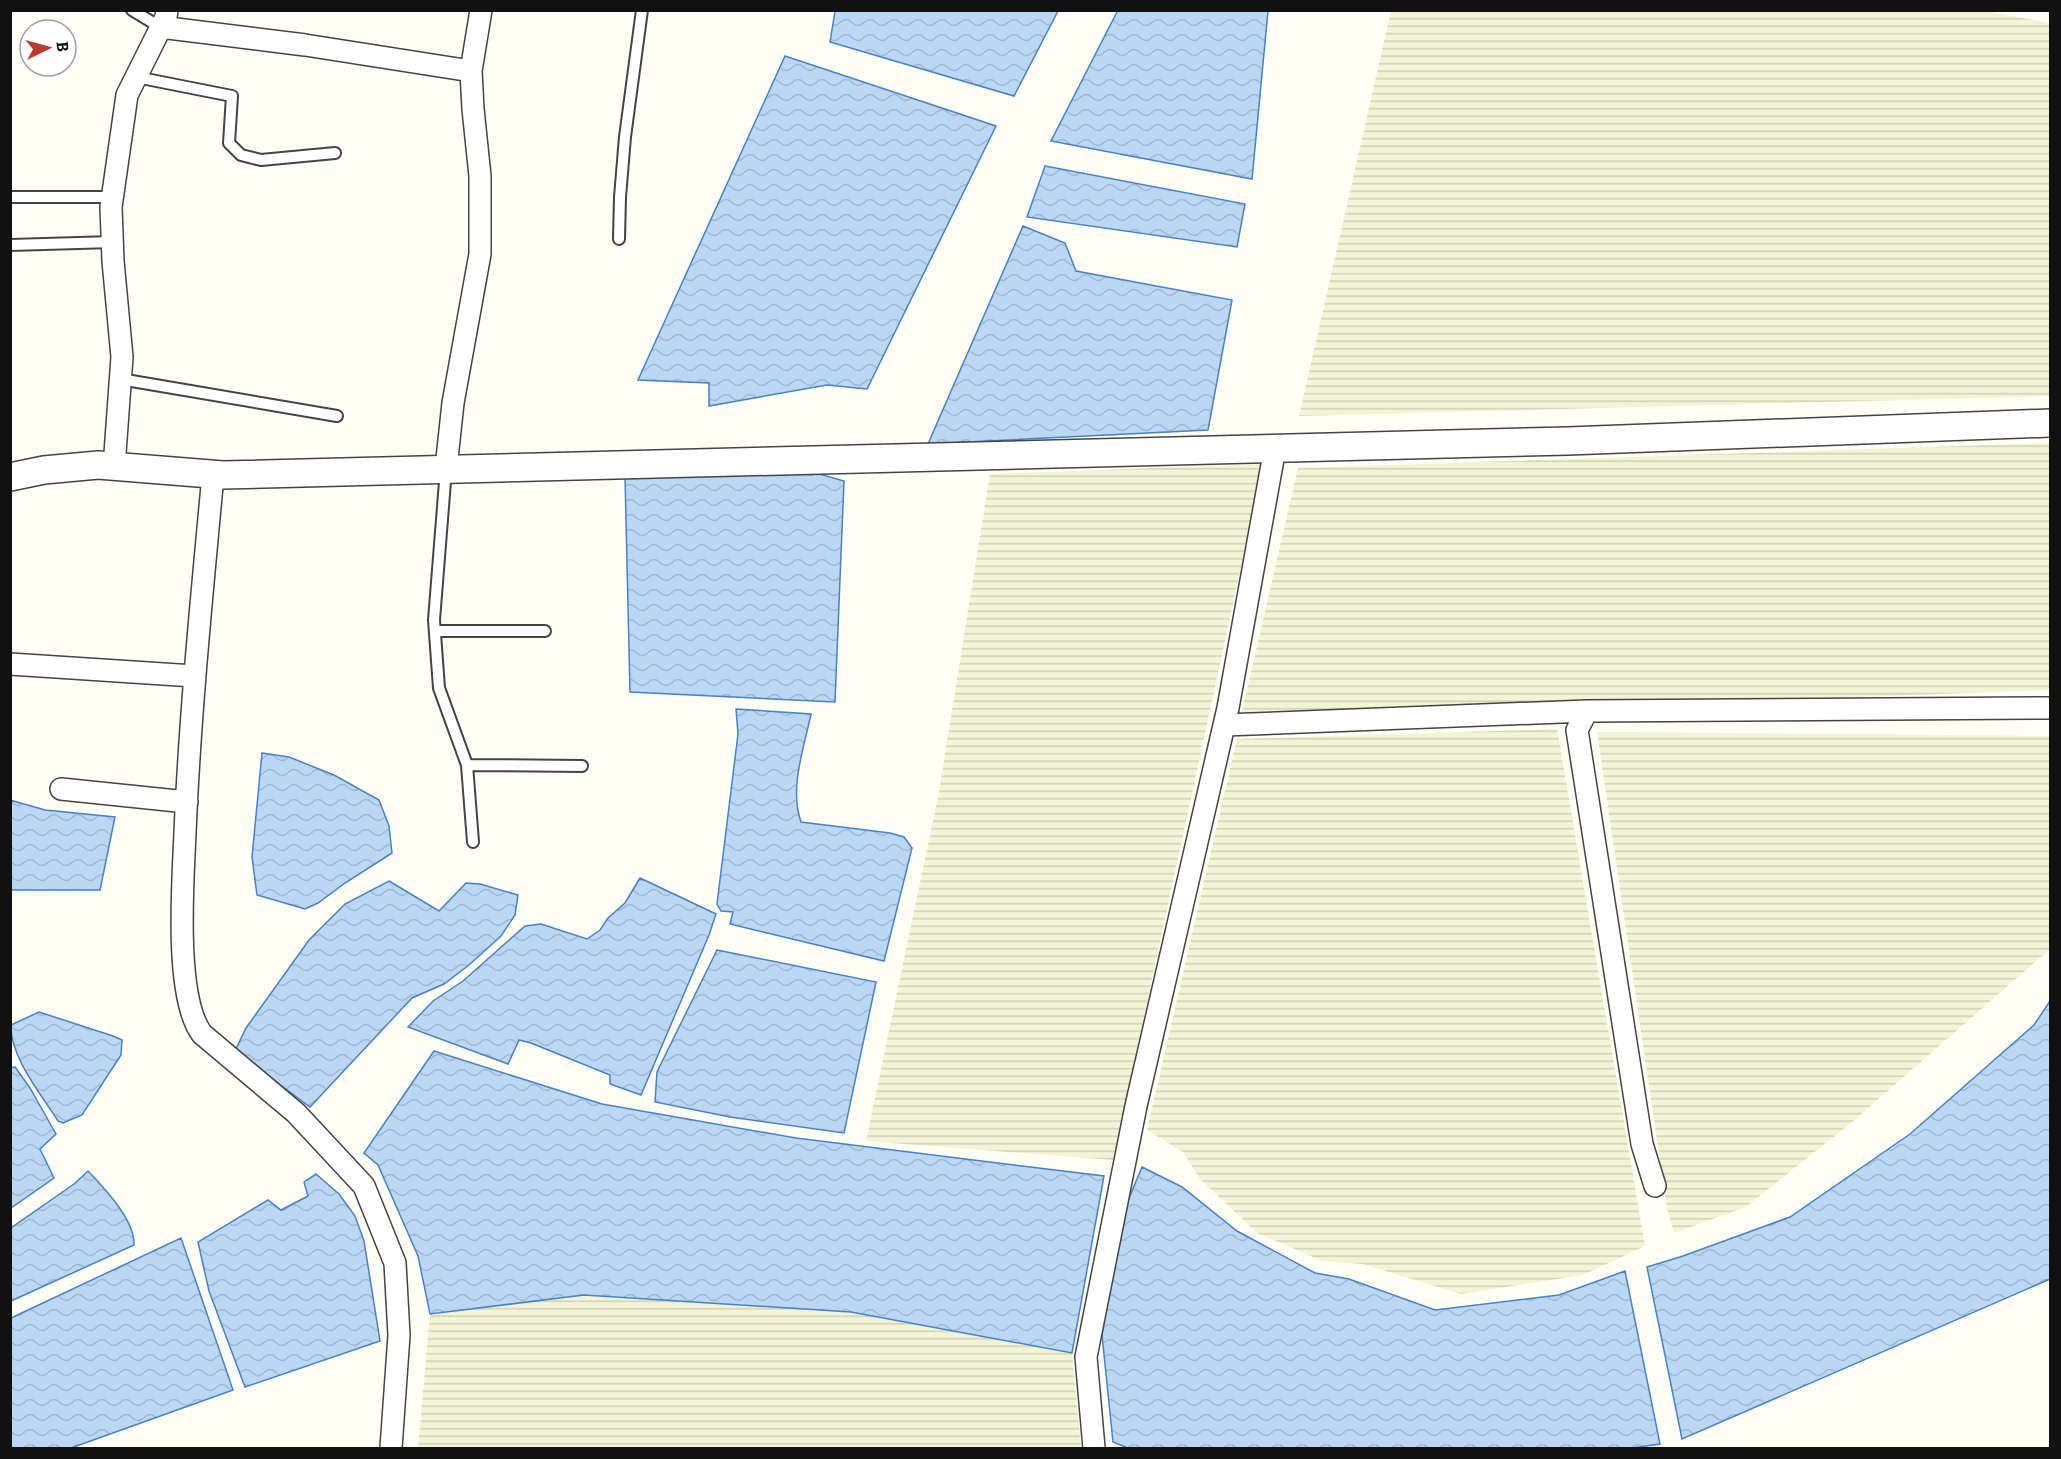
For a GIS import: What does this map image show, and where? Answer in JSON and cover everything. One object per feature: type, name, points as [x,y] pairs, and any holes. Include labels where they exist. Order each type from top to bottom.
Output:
[{"type":"street","points":[[446,468],[453,404],[480,254],[480,176],[472,109],[471,71],[481,10]]},
{"type":"street","points":[[114,467],[122,357],[111,207],[127,96],[164,19],[305,45],[471,71]]},
{"type":"street","points":[[10,477],[44,470],[98,465],[213,475],[1568,441],[2050,423]]},
{"type":"street","points":[[1094,1449],[1086,1357],[1136,1106],[1224,725],[1275,448]]},
{"type":"street","points":[[213,475],[194,676],[187,802],[182,919],[186,985],[194,1024],[202,1034],[296,1113],[364,1185],[394,1263],[399,1335],[391,1449]]},
{"type":"street","points":[[10,664],[194,676]]},
{"type":"street","points":[[1224,725],[1587,711],[2050,708]]},
{"type":"street","points":[[1587,711],[1577,730],[1641,1144],[1654,1186]]},
{"type":"street","points":[[60,789],[187,802]]},
{"type":"lane","points":[[132,10],[164,19]]},
{"type":"lane","points":[[619,239],[625,136],[642,10]]},
{"type":"lane","points":[[136,77],[232,96],[229,143],[241,155],[261,160],[335,153]]},
{"type":"lane","points":[[10,197],[113,197]]},
{"type":"lane","points":[[10,246],[113,242]]},
{"type":"lane","points":[[120,379],[337,416]]},
{"type":"lane","points":[[446,468],[435,631],[439,688],[467,765],[473,842]]},
{"type":"lane","points":[[435,631],[545,631]]},
{"type":"lane","points":[[467,765],[582,766]]},
{"type":"green space","points":[[1980,10],[2050,23],[2050,396],[1299,416],[1391,11]]},
{"type":"green space","points":[[2050,443],[2050,690],[1240,720],[1298,468]]},
{"type":"green space","points":[[1263,464],[1113,1160],[866,1141],[939,792],[990,474]]},
{"type":"green space","points":[[1557,729],[1645,1246],[1583,1275],[1461,1294],[1363,1264],[1322,1261],[1257,1233],[1200,1179],[1183,1152],[1147,1130],[1237,739]]},
{"type":"green space","points":[[1597,732],[2050,736],[2050,949],[1852,1122],[1746,1207],[1674,1233],[1667,1208]]},
{"type":"green space","points":[[584,1295],[851,1312],[1072,1353],[1081,1448],[418,1448],[430,1314]]},
{"type":"water","points":[[835,10],[1058,11],[1014,96],[830,42]]},
{"type":"water","points":[[1118,10],[1268,11],[1252,179],[1051,141]]},
{"type":"water","points":[[785,56],[996,126],[867,389],[827,385],[709,406],[709,383],[638,380]]},
{"type":"water","points":[[1045,166],[1245,204],[1237,247],[1027,217]]},
{"type":"water","points":[[1023,226],[1065,243],[1076,271],[1232,300],[1208,430],[928,444]]},
{"type":"water","points":[[816,473],[844,481],[835,702],[630,692],[625,477]]},
{"type":"water","points":[[736,709],[811,714],[797,782],[801,822],[890,833],[904,837],[912,848],[884,961],[730,924],[733,912],[721,911],[717,904],[738,734]]},
{"type":"water","points":[[262,753],[289,757],[334,775],[379,800],[389,826],[392,853],[318,903],[305,909],[257,895],[252,857]]},
{"type":"water","points":[[10,800],[45,810],[115,817],[100,890],[11,890]]},
{"type":"water","points":[[640,878],[716,914],[641,1095],[610,1084],[610,1075],[531,1043],[519,1040],[508,1064],[408,1027],[433,1001],[463,981],[525,926],[541,924],[587,939],[600,930],[608,918],[625,903]]},
{"type":"water","points":[[389,881],[439,911],[466,883],[480,884],[518,895],[515,915],[501,936],[469,965],[444,984],[412,998],[310,1107],[235,1051],[246,1028],[309,940],[345,904]]},
{"type":"water","points":[[717,950],[876,982],[844,1133],[730,1117],[655,1102],[657,1072]]},
{"type":"water","points":[[2050,1001],[2050,1279],[1682,1439],[1647,1267],[1790,1217],[1910,1134],[2034,1025]]},
{"type":"water","points":[[39,1012],[122,1040],[121,1055],[82,1115],[63,1123],[58,1121],[28,1075],[12,1037],[11,1025]]},
{"type":"water","points":[[434,1051],[602,1104],[796,1138],[1104,1176],[1072,1353],[851,1312],[584,1295],[430,1314],[418,1256],[378,1165],[364,1153]]},
{"type":"water","points":[[15,1067],[30,1088],[56,1134],[40,1149],[54,1178],[11,1208],[10,1068]]},
{"type":"water","points":[[1142,1167],[1182,1187],[1237,1231],[1315,1273],[1349,1279],[1435,1310],[1559,1295],[1625,1271],[1660,1444],[1632,1448],[1128,1448],[1113,1442],[1102,1335],[1115,1232]]},
{"type":"water","points":[[88,1171],[124,1215],[130,1225],[134,1245],[11,1301],[11,1228],[74,1184]]},
{"type":"water","points":[[316,1174],[339,1194],[355,1216],[364,1241],[380,1341],[245,1387],[209,1291],[198,1242],[268,1200],[281,1210],[308,1196],[304,1182]]},
{"type":"water","points":[[181,1238],[233,1390],[71,1448],[11,1448],[11,1318]]}]
